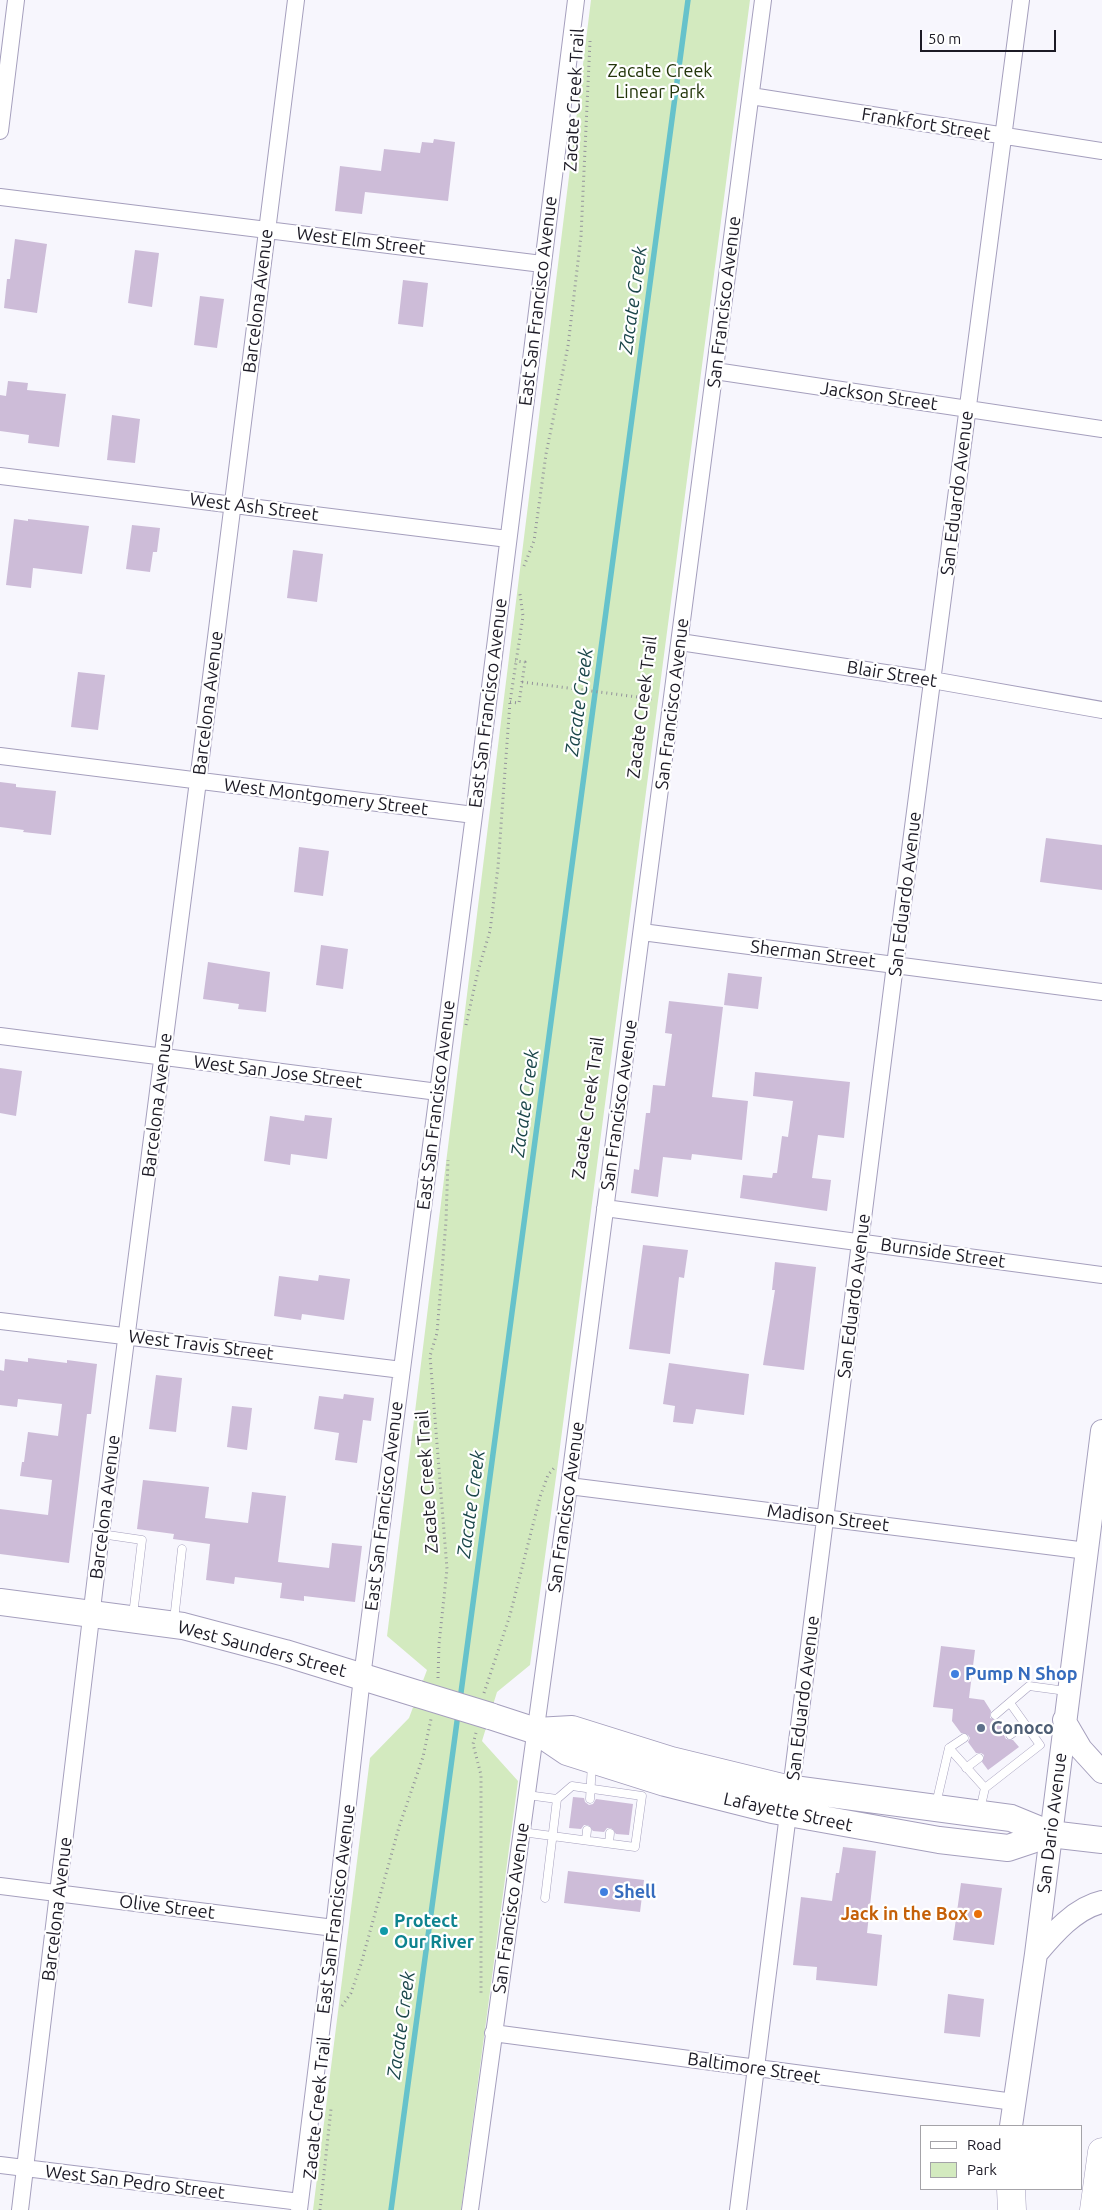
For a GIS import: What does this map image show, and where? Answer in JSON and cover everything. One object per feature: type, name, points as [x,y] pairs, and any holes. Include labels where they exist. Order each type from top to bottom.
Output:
[{"type":"highway","points":[[1094,2210],[1102,2152]]},
{"type":"highway","points":[[1010,2190],[1012,2210]]},
{"type":"main road","name":"San Dario Avenue","points":[[1011,2125],[1036,1954],[1050,1834],[1050,1745],[1064,1720],[1102,1431]]},
{"type":"main road","name":"West Saunders Street","points":[[0,1602],[173,1625],[224,1636],[362,1677],[430,1694],[483,1715]]},
{"type":"main road","name":"Lafayette Street","points":[[483,1715],[536,1731],[567,1752],[592,1760],[643,1786],[729,1800],[790,1801],[935,1809],[979,1814],[1012,1818],[1050,1834],[1102,1840]]},
{"type":"main road","points":[[1064,1720],[1081,1749],[1102,1772]]},
{"type":"main road","name":"Lafayette Street","points":[[536,1731],[572,1729],[671,1760],[790,1801],[939,1840],[1008,1848],[1050,1834]]},
{"type":"main road","points":[[1036,1954],[1055,1932],[1074,1917],[1092,1904],[1102,1902]]},
{"type":"main road","points":[[1001,2210],[1003,2190]]},
{"type":"street","points":[[0,131],[16,0]]},
{"type":"street","name":"Barcelona Avenue","points":[[20,2210],[101,1534],[296,0]]},
{"type":"street","name":"East San Francisco Avenue","points":[[300,2206],[362,1677],[474,815],[576,0]]},
{"type":"street","name":"San Francisco Avenue","points":[[470,2210],[569,1486],[763,0]]},
{"type":"street","name":"San Eduardo Avenue","points":[[738,2210],[827,1518],[895,965],[1021,0]]},
{"type":"street","name":"Frankfort Street","points":[[751,96],[1102,151]]},
{"type":"street","name":"West Elm Street","points":[[0,197],[542,264]]},
{"type":"street","name":"Jackson Street","points":[[715,371],[1102,429]]},
{"type":"street","name":"West Ash Street","points":[[0,476],[508,539]]},
{"type":"street","name":"Blair Street","points":[[680,642],[932,680],[1102,710]]},
{"type":"street","name":"West Montgomery Street","points":[[0,756],[474,815]]},
{"type":"street","name":"Sherman Street","points":[[642,932],[1102,992]]},
{"type":"street","name":"West San Jose Street","points":[[0,1036],[438,1092]]},
{"type":"street","name":"Burnside Street","points":[[605,1208],[1102,1275]]},
{"type":"street","name":"West Travis Street","points":[[0,1321],[402,1370]]},
{"type":"street","name":"Madison Street","points":[[569,1486],[1086,1551]]},
{"type":"street","name":"Olive Street","points":[[0,1886],[334,1928]]},
{"type":"street","name":"Baltimore Street","points":[[493,2033],[1014,2102]]},
{"type":"street","name":"West San Pedro Street","points":[[0,2165],[300,2206]]},
{"type":"lane","points":[[101,1534],[142,1540],[132,1619]]},
{"type":"lane","points":[[173,1625],[182,1549]]},
{"type":"lane","points":[[994,1715],[1028,1686],[1068,1692]]},
{"type":"lane","points":[[979,1814],[985,1788],[1050,1745],[1025,1724],[1010,1703]]},
{"type":"lane","points":[[1010,1735],[1025,1724]]},
{"type":"lane","points":[[935,1809],[949,1748],[964,1738]]},
{"type":"lane","points":[[949,1748],[985,1788]]},
{"type":"lane","points":[[966,1768],[979,1758]]},
{"type":"lane","points":[[590,1799],[592,1760]]},
{"type":"lane","points":[[522,1832],[553,1836],[586,1840],[635,1847],[643,1786],[614,1792],[572,1786],[557,1799],[553,1836],[545,1898]]},
{"type":"lane","points":[[613,1802],[614,1792]]},
{"type":"lane","points":[[527,1795],[557,1799]]},
{"type":"lane","points":[[586,1840],[587,1830]]},
{"type":"lane","points":[[609,1844],[610,1833]]},
{"type":"path","name":"Zacate Creek Trail","points":[[522,572],[534,541],[546,454],[568,346],[581,236],[590,39]]},
{"type":"path","points":[[464,1034],[478,971],[490,931],[500,847],[510,702],[523,616],[519,585]]},
{"type":"path","points":[[510,702],[519,703],[525,662],[515,661]]},
{"type":"path","points":[[522,682],[653,699]]},
{"type":"path","name":"Zacate Creek Trail","points":[[656,705],[657,697]]},
{"type":"path","name":"Zacate Creek Trail","points":[[341,2016],[342,2006],[351,1993],[371,1923],[384,1886],[399,1827],[423,1756],[430,1694],[440,1670],[439,1644],[447,1569],[430,1356],[438,1324],[446,1221],[448,1152]]},
{"type":"path","points":[[485,2004],[480,1991],[481,1784],[474,1744],[540,1497],[548,1475],[554,1468],[555,1459]]},
{"type":"path","name":"Zacate Creek Trail","points":[[320,2210],[331,2103]]},
{"type":"green space","name":"Zacate Creek Linear Park","points":[[591,0],[750,0],[530,1665],[497,1692],[482,1741],[518,1781],[461,2210],[313,2210],[370,1758],[409,1718],[427,1670],[387,1636]]},
{"type":"building","points":[[434,139],[455,142],[448,201],[365,192],[362,214],[335,211],[340,166],[381,171],[384,149],[420,153],[422,142],[433,143]]},
{"type":"building","points":[[15,239],[47,244],[37,313],[4,308],[7,279],[10,279]]},
{"type":"building","points":[[135,250],[159,253],[152,307],[128,303]]},
{"type":"building","points":[[403,280],[428,283],[423,327],[398,324]]},
{"type":"building","points":[[200,296],[224,299],[217,348],[194,345]]},
{"type":"building","points":[[8,381],[28,383],[27,390],[66,394],[59,447],[28,443],[29,435],[0,431],[0,395],[6,396]]},
{"type":"building","points":[[112,415],[140,419],[135,463],[107,460]]},
{"type":"building","points":[[14,519],[89,526],[82,574],[33,568],[31,588],[6,585]]},
{"type":"building","points":[[132,525],[160,528],[157,552],[153,552],[150,572],[126,569]]},
{"type":"building","points":[[293,550],[323,554],[317,602],[287,598]]},
{"type":"building","points":[[78,672],[105,675],[98,730],[71,727]]},
{"type":"building","points":[[0,782],[16,784],[16,787],[56,791],[51,835],[0,827]]},
{"type":"building","points":[[1046,838],[1102,845],[1102,890],[1040,882]]},
{"type":"building","points":[[299,847],[329,851],[323,896],[294,892]]},
{"type":"building","points":[[321,945],[348,949],[343,989],[316,985]]},
{"type":"building","points":[[208,962],[270,972],[266,1012],[238,1009],[239,1004],[203,999]]},
{"type":"building","points":[[728,973],[762,977],[758,1009],[724,1005]]},
{"type":"building","points":[[669,1001],[723,1007],[712,1097],[748,1101],[742,1160],[692,1154],[691,1160],[663,1157],[658,1197],[631,1193],[634,1169],[639,1170],[646,1113],[650,1113],[653,1085],[665,1086],[672,1034],[665,1033]]},
{"type":"building","points":[[0,1068],[22,1071],[16,1116],[0,1113]]},
{"type":"building","points":[[755,1072],[850,1082],[844,1138],[818,1135],[812,1178],[831,1180],[827,1211],[740,1198],[743,1175],[772,1178],[773,1173],[777,1173],[782,1136],[788,1137],[793,1101],[753,1096]]},
{"type":"building","points":[[305,1115],[332,1118],[327,1159],[291,1154],[290,1165],[264,1161],[270,1116],[304,1121]]},
{"type":"building","points":[[643,1245],[688,1250],[684,1278],[679,1277],[670,1354],[629,1349]]},
{"type":"building","points":[[775,1262],[816,1267],[804,1370],[763,1365],[775,1290],[772,1290]]},
{"type":"building","points":[[319,1275],[350,1279],[344,1320],[302,1314],[301,1320],[274,1316],[279,1276],[318,1281]]},
{"type":"building","points":[[28,1358],[67,1363],[67,1360],[97,1364],[91,1414],[87,1414],[69,1563],[0,1554],[0,1509],[48,1515],[52,1480],[20,1476],[28,1432],[58,1436],[62,1404],[18,1399],[17,1407],[0,1405],[0,1370],[4,1371],[5,1359],[28,1362]]},
{"type":"building","points":[[669,1363],[749,1374],[744,1415],[696,1409],[693,1424],[673,1422],[675,1406],[663,1404]]},
{"type":"building","points":[[156,1375],[182,1378],[176,1432],[149,1429]]},
{"type":"building","points":[[344,1394],[374,1398],[371,1421],[363,1420],[357,1463],[335,1460],[339,1433],[314,1429],[319,1396],[343,1399]]},
{"type":"building","points":[[232,1406],[252,1408],[247,1450],[227,1447]]},
{"type":"building","points":[[143,1480],[209,1487],[205,1518],[248,1523],[252,1492],[286,1496],[278,1562],[329,1568],[332,1543],[362,1546],[355,1602],[304,1596],[304,1601],[280,1598],[282,1583],[235,1577],[234,1584],[206,1580],[210,1544],[173,1539],[174,1534],[137,1529]]},
{"type":"building","points":[[941,1646],[975,1650],[969,1698],[984,1700],[991,1711],[990,1718],[998,1720],[1006,1731],[1004,1735],[1006,1739],[1013,1740],[1019,1747],[988,1770],[982,1762],[984,1755],[976,1753],[968,1742],[970,1738],[968,1735],[961,1733],[952,1721],[953,1709],[933,1707]]},
{"type":"building","name":"Shell","points":[[573,1797],[584,1798],[585,1802],[589,1805],[593,1804],[596,1799],[633,1804],[629,1835],[616,1834],[611,1828],[607,1828],[604,1832],[593,1831],[588,1825],[584,1825],[581,1829],[569,1828]]},
{"type":"building","points":[[843,1847],[876,1851],[867,1933],[882,1935],[877,1986],[816,1980],[817,1967],[793,1965],[801,1897],[832,1901],[836,1873],[839,1873]]},
{"type":"building","name":"Shell","points":[[568,1871],[644,1880],[640,1912],[564,1903]]},
{"type":"building","name":"Jack in the Box","points":[[961,1883],[1002,1888],[994,1945],[953,1940]]},
{"type":"building","points":[[948,1994],[984,1999],[980,2037],[944,2033]]},
{"type":"waterway","name":"Zacate Creek","points":[[460,1700],[688,0]]},
{"type":"waterway","name":"Zacate Creek","points":[[391,2210],[458,1714]]},
{"type":"place","name":"Pump N Shop","points":[[955,1674]]},
{"type":"place","name":"Conoco","points":[[981,1728]]},
{"type":"place","name":"Shell","points":[[604,1892]]},
{"type":"place","name":"Jack in the Box","points":[[978,1914]]},
{"type":"place","name":"Protect Our River","points":[[384,1931]]}]
